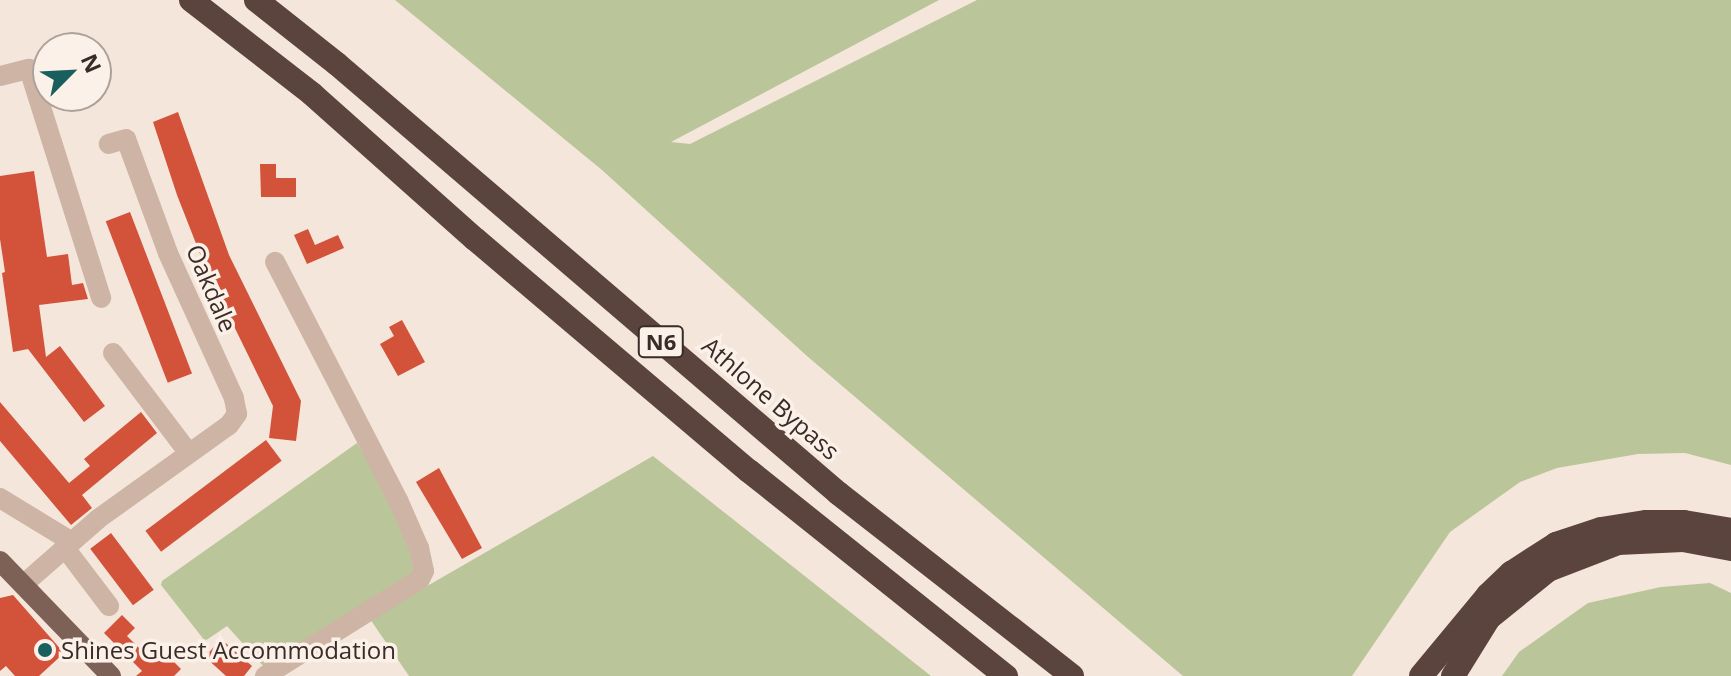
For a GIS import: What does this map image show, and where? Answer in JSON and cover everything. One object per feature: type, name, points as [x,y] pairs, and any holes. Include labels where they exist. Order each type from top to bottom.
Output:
[{"type":"highway","name":"N6","points":[[191,0],[312,94],[475,239],[749,471],[1006,676]]},
{"type":"highway","name":"Athlone Bypass","points":[[256,0],[337,64],[838,493],[1072,676]]},
{"type":"highway","points":[[1421,676],[1488,595],[1511,573],[1556,544],[1601,529],[1646,522],[1684,522],[1731,530]]},
{"type":"highway","points":[[1453,676],[1489,618],[1548,570],[1571,559],[1618,543],[1648,540],[1683,540],[1731,549]]},
{"type":"highway","points":[[965,645],[995,676]]},
{"type":"main road","points":[[0,561],[25,583],[111,676]]},
{"type":"street","points":[[0,76],[29,69],[101,298]]},
{"type":"street","name":"Oakdale","points":[[25,583],[68,545],[188,452],[229,425],[238,411],[118,142]]},
{"type":"street","points":[[265,676],[420,579],[424,564],[398,500],[275,262]]},
{"type":"street","points":[[113,353],[188,452]]},
{"type":"street","points":[[0,498],[68,545],[109,606]]},
{"type":"green space","points":[[395,0],[939,0],[671,142],[690,144],[977,0],[1731,0],[1731,465],[1685,453],[1638,454],[1557,468],[1520,482],[1450,532],[1352,676],[1183,676],[807,356],[602,170]]},
{"type":"green space","points":[[357,443],[403,521],[414,570],[410,580],[265,668],[227,626],[205,641],[161,585],[162,581]]},
{"type":"green space","points":[[653,456],[931,676],[409,676],[370,619]]},
{"type":"green space","points":[[1710,583],[1731,593],[1731,676],[1502,676],[1519,652],[1588,603],[1661,587]]},
{"type":"building","points":[[178,112],[229,255],[301,401],[296,441],[269,438],[273,406],[206,269],[177,195],[153,122]]},
{"type":"building","points":[[260,164],[276,164],[276,178],[296,178],[296,197],[261,197]]},
{"type":"building","points":[[34,171],[47,257],[68,254],[72,285],[83,283],[88,299],[39,305],[46,357],[60,346],[105,406],[84,422],[28,349],[13,352],[2,273],[5,272],[0,239],[0,176]]},
{"type":"building","points":[[130,212],[192,374],[168,383],[106,221]]},
{"type":"building","points":[[308,229],[315,245],[338,235],[344,248],[307,264],[294,235]]},
{"type":"building","points":[[402,320],[425,362],[398,376],[380,344],[394,336],[389,327]]},
{"type":"building","points":[[0,402],[69,483],[90,466],[84,459],[141,412],[157,433],[82,495],[92,508],[71,525],[0,441]]},
{"type":"building","points":[[266,440],[282,461],[161,552],[145,531]]},
{"type":"building","points":[[439,468],[482,548],[462,559],[416,482]]},
{"type":"building","points":[[111,533],[154,590],[133,605],[90,549]]},
{"type":"building","points":[[13,595],[64,653],[39,676],[15,676],[6,666],[0,671],[0,598]]},
{"type":"building","points":[[122,615],[135,628],[127,636],[152,661],[162,650],[181,669],[174,676],[136,676],[142,671],[104,633]]},
{"type":"building","points":[[221,639],[252,666],[244,676],[226,676],[205,657]]},
{"type":"place","name":"Shines Guest Accommodation","points":[[45,650]]}]
